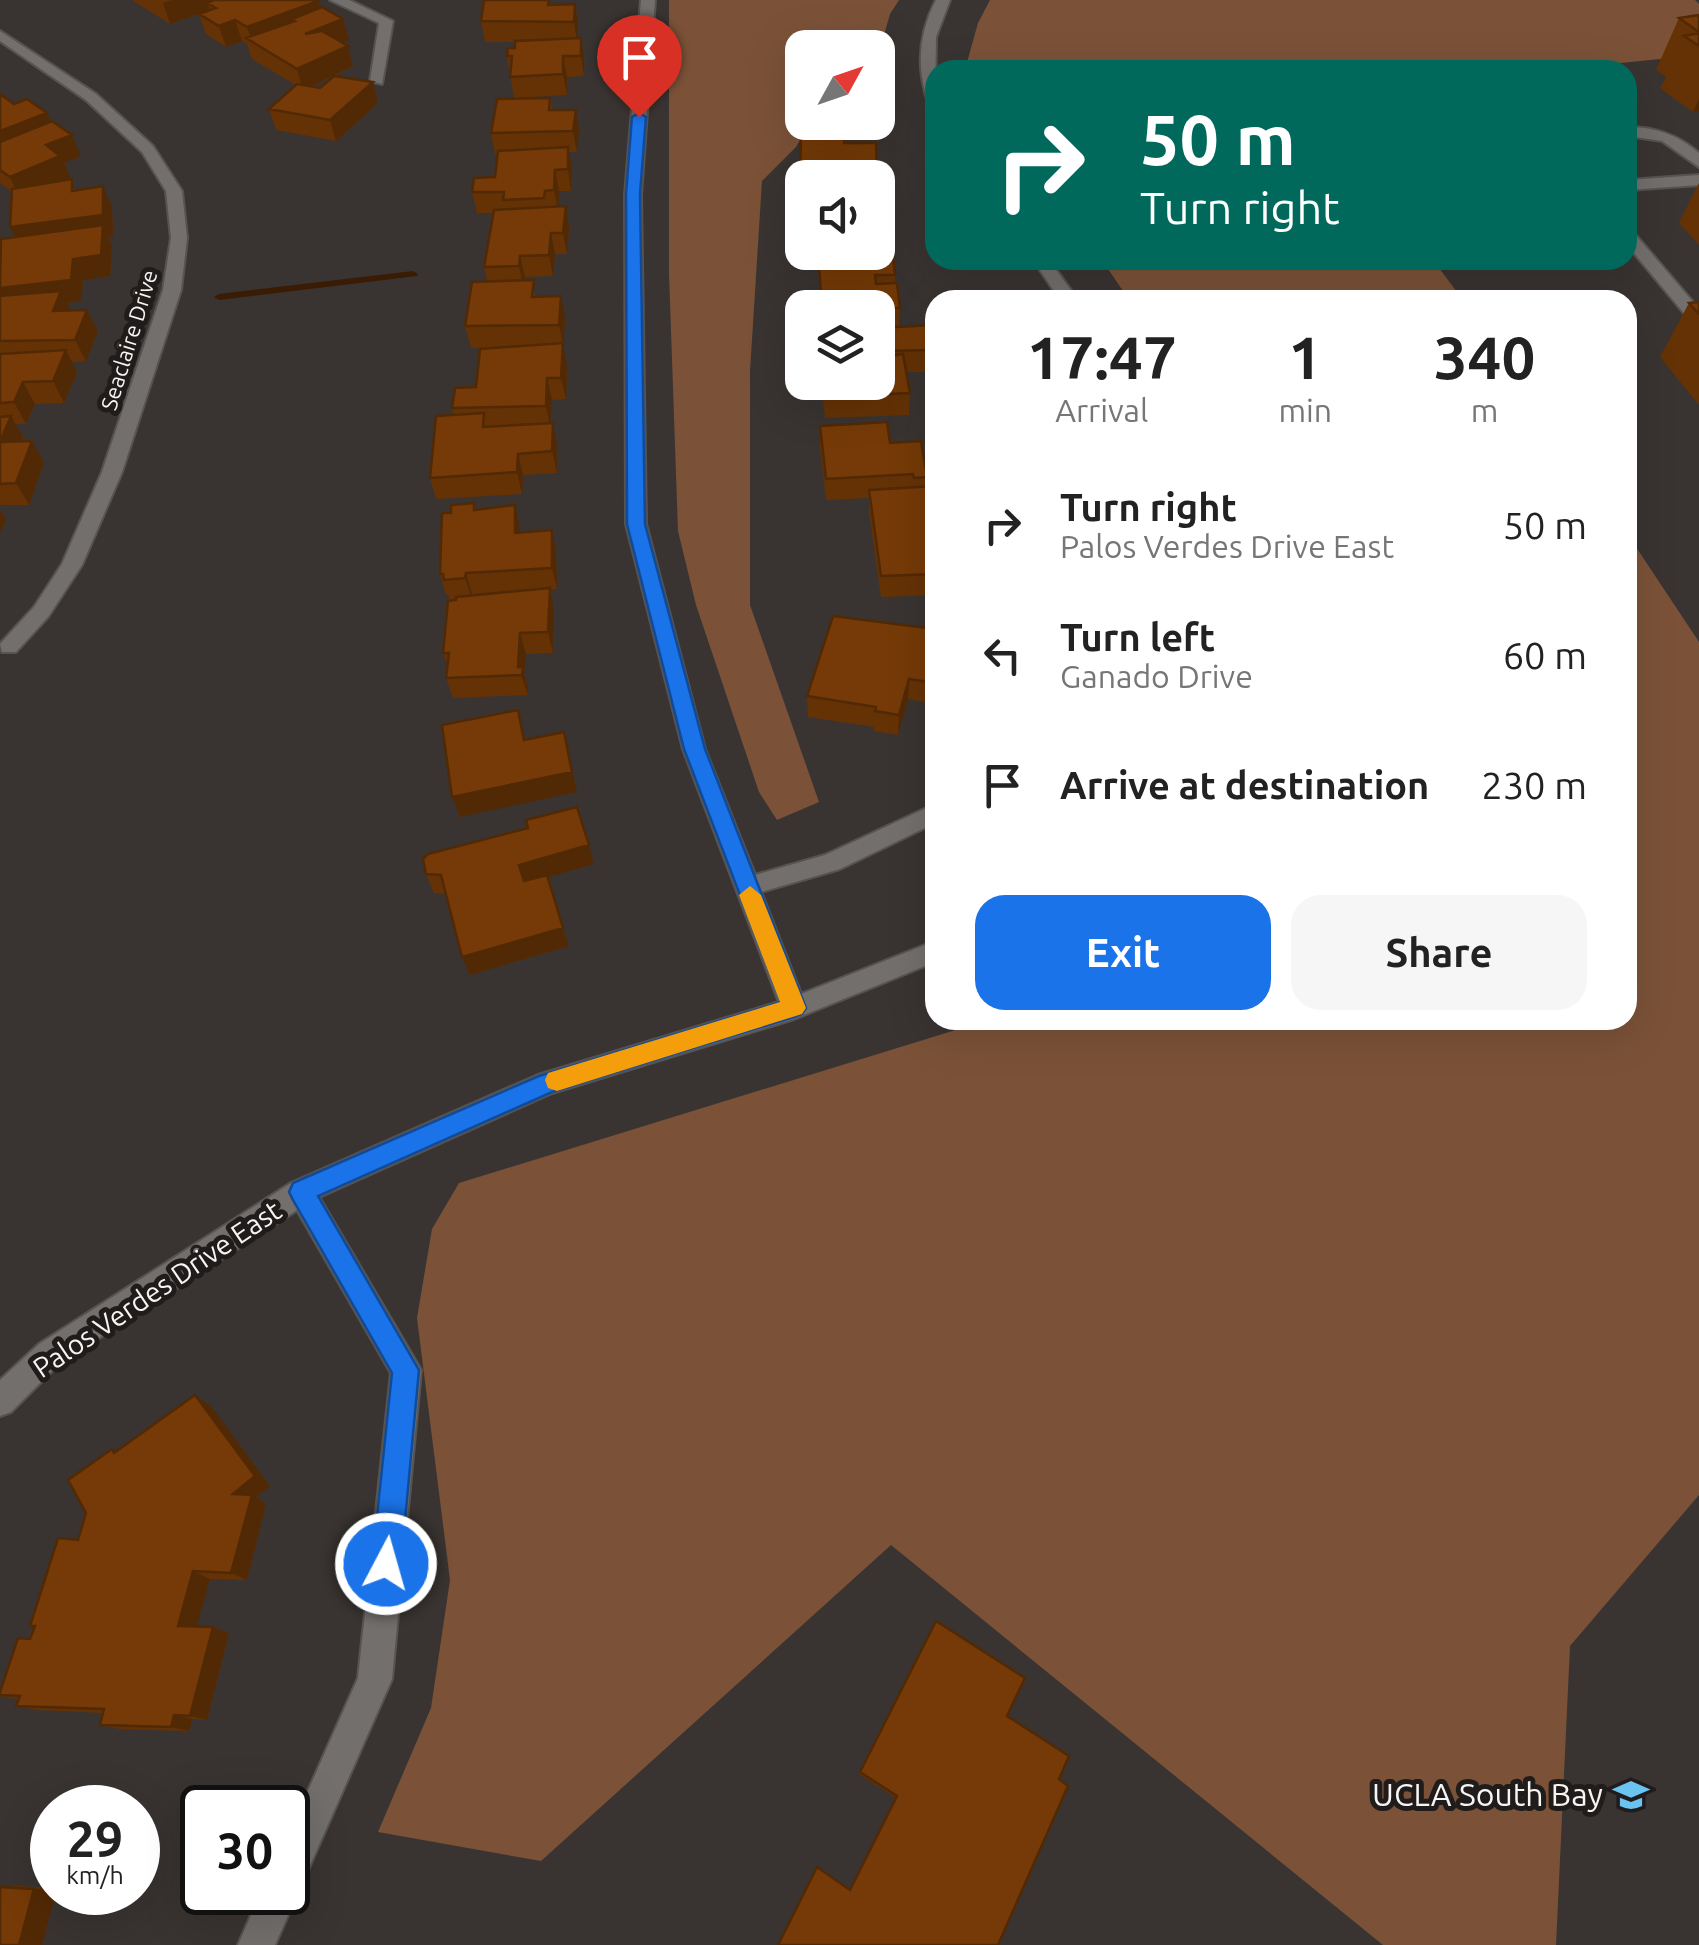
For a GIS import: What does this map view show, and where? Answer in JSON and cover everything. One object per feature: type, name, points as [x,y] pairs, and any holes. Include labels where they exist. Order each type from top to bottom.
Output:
[{"type":"street","points":[[337,0],[386,21],[377,80]]},
{"type":"street","points":[[648,0],[633,194],[636,524],[694,749],[794,1008]]},
{"type":"street","points":[[927,60],[930,34],[943,0]]},
{"type":"street","name":"Seaclaire Drive","points":[[0,35],[92,97],[148,149],[174,191],[178,238],[172,290],[112,472],[72,565],[41,612],[9,647]]},
{"type":"street","points":[[1637,131],[1679,141],[1699,162]]},
{"type":"street","points":[[1637,184],[1699,180]]},
{"type":"street","points":[[1637,247],[1699,320]]},
{"type":"street","points":[[747,887],[832,862],[925,817]]},
{"type":"street","name":"Palos Verdes Drive East","points":[[0,1401],[49,1354],[302,1192],[547,1083],[794,1008],[925,955]]},
{"type":"street","points":[[302,1192],[406,1370],[374,1679],[310,1825]]},
{"type":"street","points":[[256,1945],[270,1915]]},
{"type":"shaded area","points":[[669,0],[899,0],[885,30],[785,30],[785,140],[800,140],[762,181],[750,371],[750,605],[819,802],[777,820],[759,792],[696,605],[678,531],[669,273]]},
{"type":"shaded area","points":[[990,0],[1695,0],[1699,4],[1699,55],[1637,61],[968,60],[978,23]]},
{"type":"shaded area","points":[[1109,270],[1440,270],[1456,290],[1122,290]]},
{"type":"shaded area","points":[[1637,549],[1699,642],[1699,1495],[1570,1646],[1556,1945],[1383,1945],[891,1545],[541,1861],[378,1832],[431,1708],[450,1580],[417,1318],[432,1229],[459,1183],[956,1030],[1637,1030]]},
{"type":"building","points":[[484,0],[575,4],[574,22],[481,21]]},
{"type":"building","points":[[318,1],[247,27],[235,20],[219,26],[199,14],[216,8],[207,3]]},
{"type":"building","points":[[322,7],[343,19],[305,34],[322,31],[348,46],[297,69],[246,38],[295,21],[292,19]]},
{"type":"building","points":[[1699,15],[1699,32],[1679,18]]},
{"type":"building","points":[[1699,33],[1699,46],[1684,36]]},
{"type":"building","points":[[581,38],[581,56],[563,56],[563,74],[510,77],[512,56],[507,56],[508,48],[515,48],[515,41]]},
{"type":"building","points":[[334,76],[373,82],[330,120],[269,109],[297,84],[320,88]]},
{"type":"building","points":[[0,94],[14,104],[27,99],[47,113],[0,131]]},
{"type":"building","points":[[550,98],[549,110],[576,110],[573,131],[491,133],[497,99]]},
{"type":"building","points":[[52,121],[72,135],[46,145],[60,156],[10,177],[0,170],[0,142]]},
{"type":"building","points":[[801,140],[876,143],[876,160],[800,160]]},
{"type":"building","points":[[568,147],[568,169],[555,170],[554,190],[545,191],[544,198],[503,200],[504,192],[472,192],[474,178],[495,177],[498,151]]},
{"type":"building","points":[[72,179],[72,191],[103,186],[103,215],[10,227],[12,189]]},
{"type":"building","points":[[566,206],[563,233],[551,233],[549,255],[520,256],[519,266],[484,267],[494,210]]},
{"type":"building","points":[[103,225],[101,255],[73,259],[71,280],[0,288],[1,239]]},
{"type":"building","points":[[819,270],[894,270],[895,275],[875,275],[876,284],[897,283],[900,308],[895,308],[895,290],[821,290]]},
{"type":"building","points":[[534,280],[532,297],[561,296],[559,325],[465,326],[472,282]]},
{"type":"building","points":[[61,291],[53,311],[87,310],[75,340],[0,341],[0,296]]},
{"type":"building","points":[[925,325],[925,350],[895,351],[895,327]]},
{"type":"building","points":[[563,343],[561,378],[547,378],[546,406],[452,408],[455,388],[476,387],[480,349]]},
{"type":"building","points":[[66,350],[53,381],[23,382],[14,402],[0,403],[0,354]]},
{"type":"building","points":[[903,354],[910,393],[895,394],[895,355]]},
{"type":"building","points":[[484,413],[483,427],[553,423],[552,451],[518,454],[517,472],[430,478],[436,416]]},
{"type":"building","points":[[11,416],[0,442],[0,417]]},
{"type":"building","points":[[887,422],[890,443],[921,441],[925,477],[914,478],[913,474],[826,479],[820,426]]},
{"type":"building","points":[[32,441],[16,483],[0,484],[0,442]]},
{"type":"building","points":[[925,487],[925,574],[881,576],[869,490]]},
{"type":"building","points":[[474,503],[474,510],[515,505],[515,533],[552,530],[552,568],[466,573],[465,578],[444,580],[440,574],[442,513],[451,513],[451,505]]},
{"type":"building","points":[[550,588],[548,632],[520,633],[518,667],[523,667],[522,675],[446,678],[449,653],[443,653],[448,601]]},
{"type":"building","points":[[833,616],[925,628],[925,681],[909,679],[899,715],[875,711],[876,707],[807,696]]},
{"type":"building","points":[[518,710],[524,740],[564,732],[572,772],[452,797],[442,725]]},
{"type":"building","points":[[577,807],[589,845],[519,865],[524,881],[547,875],[563,928],[462,957],[441,875],[426,874],[423,859],[428,854],[528,828],[526,820]]},
{"type":"building","points":[[195,1395],[255,1476],[233,1494],[252,1495],[231,1573],[193,1571],[178,1626],[213,1627],[190,1716],[174,1715],[171,1727],[100,1725],[104,1709],[16,1706],[20,1696],[0,1692],[18,1638],[30,1639],[35,1626],[30,1626],[58,1538],[78,1540],[86,1513],[68,1480],[112,1449],[114,1453]]},
{"type":"building","points":[[936,1621],[1025,1678],[1007,1716],[1069,1756],[1059,1779],[1068,1786],[998,1945],[778,1945],[817,1867],[850,1890],[897,1796],[860,1772]]},
{"type":"building","points":[[0,1887],[30,1889],[19,1945],[0,1945]]},
{"type":"waterway","points":[[219,297],[413,274]]},
{"type":"slow traffic","points":[[557,1080],[794,1008],[750,895]]},
{"type":"place","name":"UCLA South Bay","points":[[1631,1795]]},
{"type":"route","points":[[386,1564],[406,1370],[302,1192],[547,1083],[794,1008],[694,749],[636,524],[633,194],[639,117]]}]
